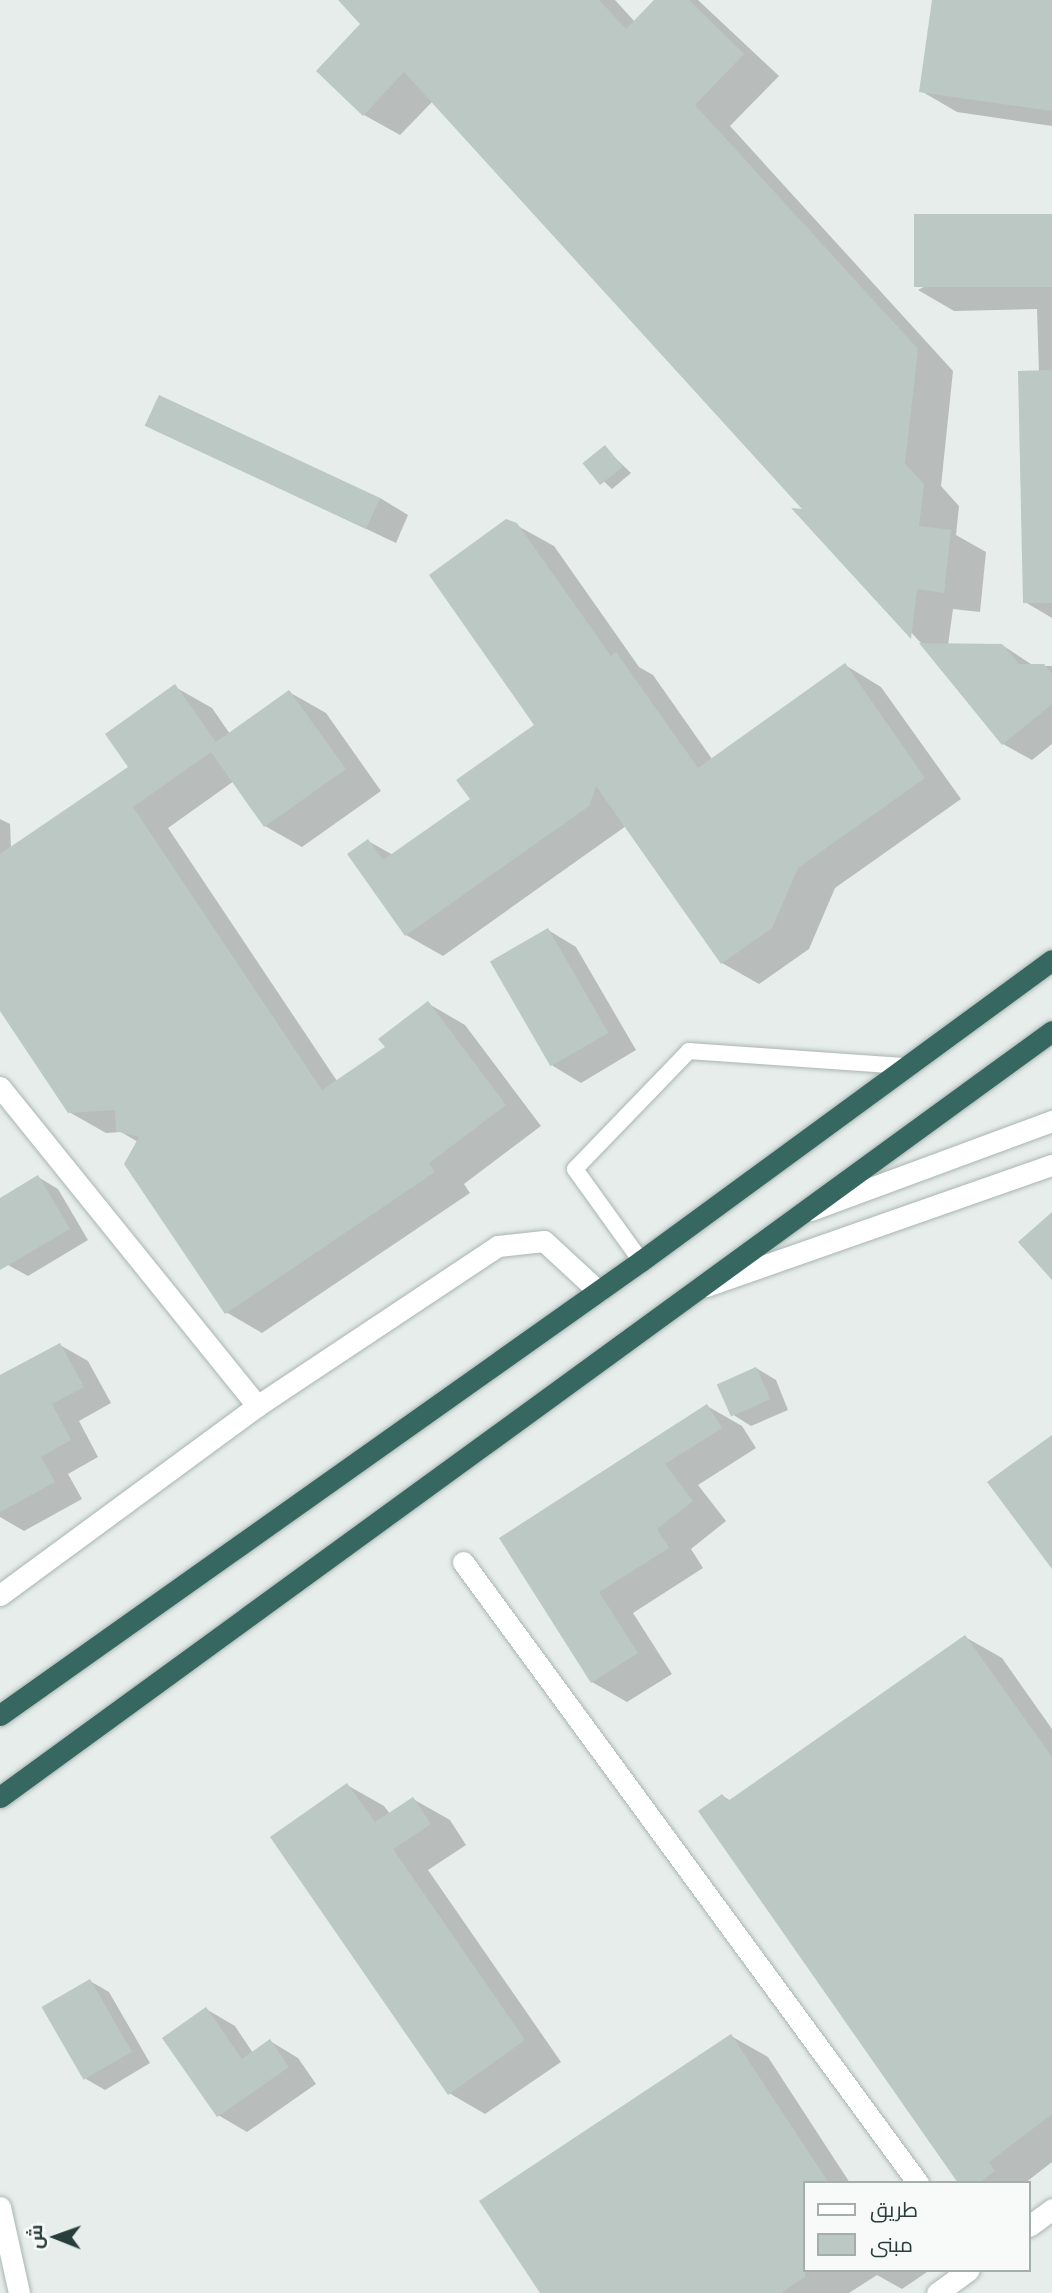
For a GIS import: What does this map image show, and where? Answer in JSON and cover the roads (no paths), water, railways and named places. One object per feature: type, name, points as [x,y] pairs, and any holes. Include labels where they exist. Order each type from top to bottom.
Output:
[{"type":"highway","points":[[0,1715],[642,1261],[1052,960]]},
{"type":"highway","points":[[0,1797],[704,1287],[1052,1031]]},
{"type":"street","points":[[0,1087],[257,1406]]},
{"type":"street","points":[[805,1212],[1052,1121]]},
{"type":"street","points":[[704,1287],[1052,1165]]},
{"type":"street","points":[[0,1595],[257,1406],[498,1246],[544,1241],[598,1291]]},
{"type":"street","points":[[463,1562],[917,2181]]},
{"type":"street","points":[[0,2207],[19,2293]]},
{"type":"street","points":[[1031,2225],[1052,2209]]},
{"type":"street","points":[[937,2293],[966,2272]]},
{"type":"lane","points":[[642,1261],[575,1169],[690,1051],[906,1066]]}]
